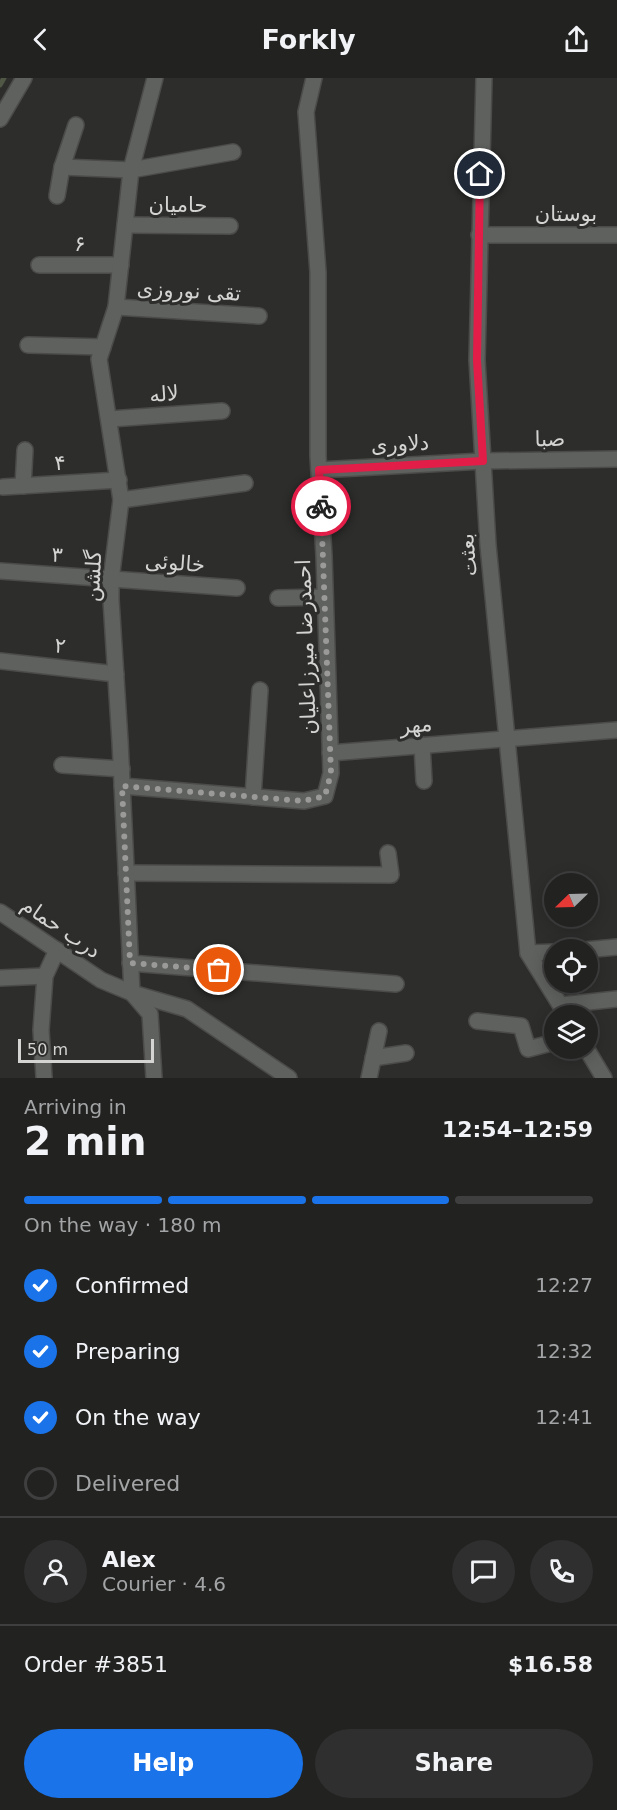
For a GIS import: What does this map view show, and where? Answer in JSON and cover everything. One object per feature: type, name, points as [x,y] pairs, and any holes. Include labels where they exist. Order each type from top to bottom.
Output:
[{"type":"street","points":[[0,119],[24,78]]},
{"type":"street","name":"گلشن","points":[[132,993],[111,580],[121,500],[99,359],[116,308],[131,170],[155,78]]},
{"type":"street","name":"احمدرضا میرزاعلیان","points":[[122,786],[303,801],[325,796],[331,773],[319,470],[318,272],[306,112],[314,78]]},
{"type":"street","name":"بعثت","points":[[484,78],[477,360],[488,545],[528,953],[561,1005]]},
{"type":"street","points":[[57,196],[62,167],[76,125]]},
{"type":"street","points":[[62,167],[131,170],[233,152]]},
{"type":"street","name":"حامیان","points":[[125,225],[230,226]]},
{"type":"street","name":"بوستان","points":[[479,235],[617,235]]},
{"type":"street","name":"۶","points":[[39,265],[121,265]]},
{"type":"street","name":"تقی نوروزی","points":[[116,308],[259,316]]},
{"type":"street","points":[[28,345],[103,346]]},
{"type":"street","name":"لاله","points":[[110,419],[222,411]]},
{"type":"street","points":[[23,486],[26,450]]},
{"type":"street","name":"صبا","points":[[483,461],[617,459]]},
{"type":"street","name":"دلاوری","points":[[319,470],[483,461]]},
{"type":"street","name":"۴","points":[[3,487],[119,480]]},
{"type":"street","points":[[121,500],[245,483]]},
{"type":"street","name":"۳","points":[[0,571],[111,580]]},
{"type":"street","name":"خالوئی","points":[[111,580],[237,588]]},
{"type":"street","points":[[278,598],[325,597]]},
{"type":"street","name":"۲","points":[[0,661],[116,674]]},
{"type":"street","points":[[252,797],[260,690]]},
{"type":"street","name":"مهر","points":[[330,753],[617,730]]},
{"type":"street","points":[[422,745],[424,782]]},
{"type":"street","points":[[62,765],[122,768]]},
{"type":"street","points":[[126,873],[391,875],[388,853]]},
{"type":"street","name":"درب حمام","points":[[0,912],[101,981],[132,993],[187,1009],[290,1078]]},
{"type":"street","points":[[598,949],[617,947]]},
{"type":"street","points":[[44,1077],[41,1030],[45,976],[57,950]]},
{"type":"street","points":[[528,953],[544,952]]},
{"type":"street","points":[[130,963],[396,984]]},
{"type":"street","points":[[0,978],[45,976]]},
{"type":"street","points":[[132,993],[150,1014],[154,1078]]},
{"type":"street","points":[[588,1005],[617,999]]},
{"type":"street","points":[[477,1021],[521,1026],[528,1049],[544,1045]]},
{"type":"street","points":[[369,1078],[379,1031]]},
{"type":"street","points":[[373,1058],[406,1053]]},
{"type":"street","points":[[593,1059],[604,1078]]},
{"type":"waterway","points":[[0,85],[4,78]]},
{"type":"way so far","points":[[219,970],[130,963],[122,786],[303,801],[325,796],[331,773],[321,506]]},
{"type":"route","points":[[321,506],[319,470],[483,461],[477,360],[480,174]]}]
